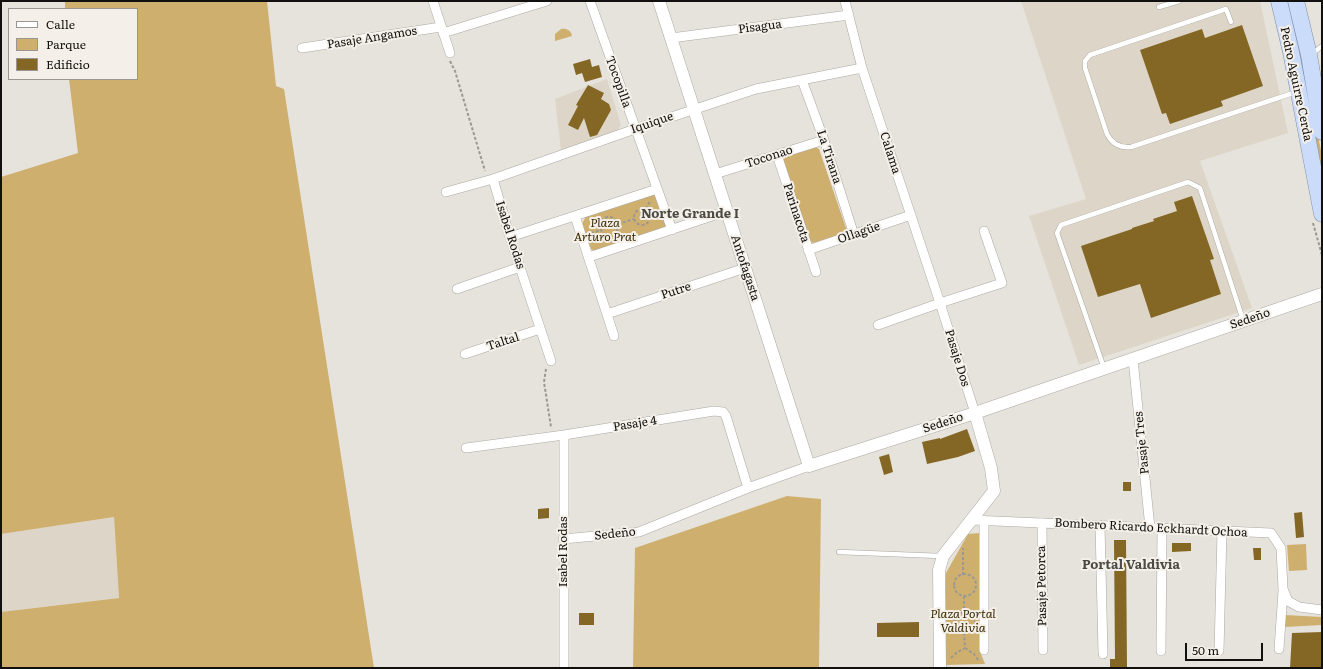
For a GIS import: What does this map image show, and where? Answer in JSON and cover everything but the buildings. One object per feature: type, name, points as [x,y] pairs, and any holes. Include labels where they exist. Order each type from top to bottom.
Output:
[{"type":"highway","name":"Pedro Aguirre Cerda","points":[[1278,1],[1291,52],[1322,214]]},
{"type":"highway","name":"Pedro Aguirre Cerda","points":[[1296,1],[1309,55],[1322,132]]},
{"type":"street","points":[[433,1],[450,53]]},
{"type":"street","name":"Pasaje Angamos","points":[[302,48],[442,30],[547,1]]},
{"type":"street","name":"Tocopilla","points":[[590,1],[672,230]]},
{"type":"street","name":"Antofagasta","points":[[659,1],[809,466]]},
{"type":"street","name":"Calama","points":[[845,1],[862,68],[940,303]]},
{"type":"street","name":"Pisagua","points":[[671,38],[849,15]]},
{"type":"street","name":"Iquique","points":[[446,192],[490,179],[756,89],[862,68]]},
{"type":"street","name":"La Tirana","points":[[802,80],[824,140],[854,235]]},
{"type":"street","name":"Toconao","points":[[715,174],[824,140]]},
{"type":"street","name":"Parinacota","points":[[777,155],[816,272]]},
{"type":"street","name":"Isabel Rodas","points":[[490,179],[551,361]]},
{"type":"street","points":[[510,237],[658,189]]},
{"type":"street","points":[[589,257],[727,211]]},
{"type":"street","name":"Ollagüe","points":[[808,250],[911,215]]},
{"type":"street","points":[[576,216],[614,336]]},
{"type":"street","points":[[878,325],[940,303],[1002,284],[984,231]]},
{"type":"street","points":[[457,289],[520,268]]},
{"type":"street","name":"Putre","points":[[608,314],[745,268]]},
{"type":"street","name":"Sedeño","points":[[563,539],[639,532],[748,488],[809,466],[975,413],[1322,294]]},
{"type":"street","name":"Pasaje Dos","points":[[940,303],[975,413]]},
{"type":"street","name":"Taltal","points":[[465,354],[540,329]]},
{"type":"street","name":"Pasaje Tres","points":[[1133,359],[1150,528]]},
{"type":"street","name":"Pasaje 4","points":[[466,448],[564,435],[714,411],[723,412],[726,416],[748,488]]},
{"type":"street","points":[[940,668],[939,570],[943,556],[978,520],[994,491],[991,468],[975,413]]},
{"type":"street","name":"Isabel Rodas","points":[[564,435],[564,668]]},
{"type":"street","points":[[978,520],[984,650]]},
{"type":"street","name":"Bombero Ricardo Eckhardt Ochoa","points":[[978,520],[1271,533],[1282,548],[1283,590],[1279,649]]},
{"type":"street","name":"Pasaje Petorca","points":[[1042,523],[1043,650]]},
{"type":"street","points":[[1100,526],[1103,654]]},
{"type":"street","points":[[1161,651],[1162,528]]},
{"type":"street","points":[[1220,651],[1222,531]]},
{"type":"street","points":[[1283,590],[1288,601],[1292,604],[1305,609],[1322,610]]},
{"type":"lane","points":[[1159,7],[1179,1]]},
{"type":"lane","points":[[1231,22],[1226,9],[1090,54],[1085,61],[1085,68],[1107,134],[1112,142],[1121,147],[1131,147],[1298,92]]},
{"type":"lane","points":[[1309,55],[1314,53],[1322,46]]},
{"type":"lane","points":[[1104,368],[1057,233],[1060,225],[1188,182],[1200,188],[1244,321]]},
{"type":"lane","points":[[839,552],[943,556]]},
{"type":"path","points":[[450,53],[449,59],[455,71],[478,154],[490,179]]},
{"type":"path","points":[[646,209],[650,213],[650,218],[645,224],[640,225],[634,219],[634,214],[638,210],[646,209]]},
{"type":"path","points":[[607,218],[613,218],[618,224],[617,231],[612,235],[606,235],[600,229],[602,221],[607,218]]},
{"type":"path","points":[[618,224],[634,219]]},
{"type":"path","points":[[551,361],[545,371],[544,382],[553,436]]},
{"type":"path","points":[[963,575],[964,546]]},
{"type":"path","points":[[963,575],[971,577],[975,583],[973,592],[967,596],[964,596],[957,593],[954,587],[956,580],[963,575]]},
{"type":"path","points":[[964,596],[964,612]]},
{"type":"path","points":[[961,612],[971,613],[976,622],[974,629],[964,632],[958,630],[955,624],[956,617],[961,612]]},
{"type":"path","points":[[964,632],[965,648]]},
{"type":"path","points":[[950,660],[956,653],[965,648]]},
{"type":"path","points":[[965,648],[974,654],[978,660]]},
{"type":"shaded area","points":[[1021,1],[1260,1],[1288,133],[1200,161],[1252,308],[1079,365],[1029,216],[1086,199]]},
{"type":"shaded area","points":[[607,79],[621,125],[617,131],[561,151],[555,99]]},
{"type":"shaded area","points":[[114,517],[119,598],[1,612],[1,534]]},
{"type":"green space","points":[[65,1],[267,1],[276,86],[284,89],[374,668],[1,668],[1,612],[119,598],[114,517],[1,534],[1,177],[78,153],[69,80],[138,80],[138,8],[65,8]]},
{"type":"green space","points":[[561,29],[568,30],[571,32],[572,36],[555,41],[555,34]]},
{"type":"green space","points":[[1301,61],[1322,155],[1322,189]]},
{"type":"green space","points":[[814,146],[819,149],[847,231],[813,243],[808,240],[783,162],[785,157]]},
{"type":"green space","name":"Plaza Arturo Prat","points":[[653,194],[658,196],[667,224],[665,228],[597,252],[591,249],[582,224],[586,216]]},
{"type":"green space","points":[[787,496],[821,499],[819,668],[633,668],[635,548]]},
{"type":"green space","name":"Plaza Portal Valdivia","points":[[980,533],[981,654],[985,664],[946,665],[946,573],[968,534]]},
{"type":"green space","points":[[1306,544],[1307,570],[1289,571],[1287,545]]},
{"type":"green space","points":[[1285,615],[1322,617],[1322,625],[1285,627]]},
{"type":"district","name":"Norte Grande I","points":[[690,214]]},
{"type":"district","name":"Portal Valdivia","points":[[1131,565]]}]
